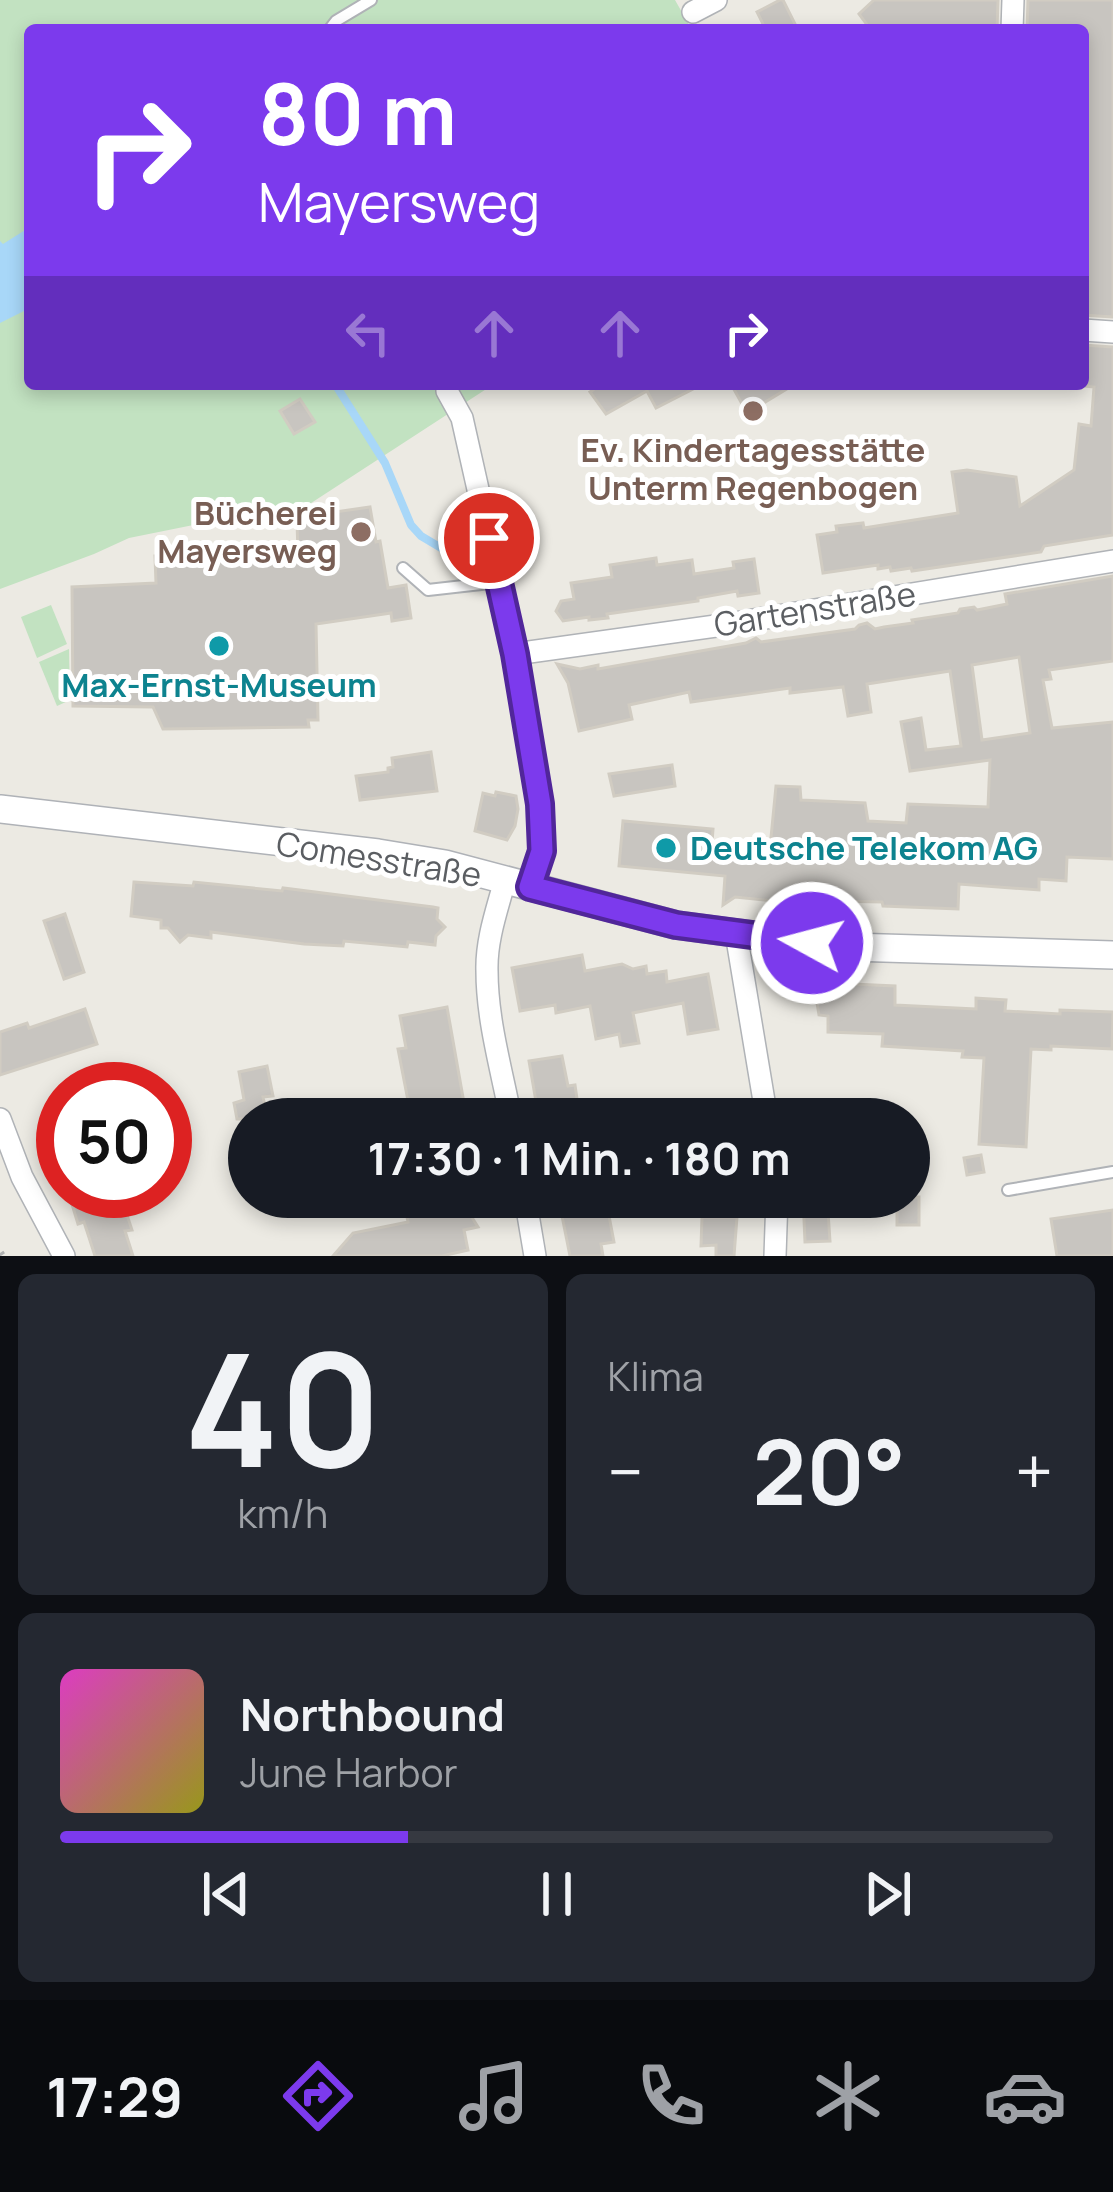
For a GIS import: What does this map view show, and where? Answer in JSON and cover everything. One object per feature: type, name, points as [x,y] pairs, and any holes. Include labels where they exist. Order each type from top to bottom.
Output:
[{"type":"main road","name":"Comesstraße","points":[[0,809],[445,864],[676,925],[736,933],[850,947],[1113,955]]},
{"type":"street","points":[[693,12],[716,0]]},
{"type":"street","points":[[445,390],[462,418],[515,654],[540,804],[542,851],[518,884],[490,940],[491,1016],[507,1098]]},
{"type":"street","name":"Gartenstraße","points":[[515,654],[1113,561]]},
{"type":"street","points":[[736,933],[764,1098]]},
{"type":"street","points":[[0,1119],[22,1177],[64,1256]]},
{"type":"street","points":[[529,1218],[536,1256]]},
{"type":"street","points":[[775,1256],[776,1218]]},
{"type":"lane","points":[[333,24],[371,0]]},
{"type":"lane","points":[[403,568],[428,590],[499,582]]},
{"type":"lane","points":[[1008,1190],[1113,1172]]},
{"type":"green space","points":[[0,0],[675,0],[689,24],[24,24],[24,390],[485,390],[305,507],[129,538],[0,589]]},
{"type":"green space","points":[[51,605],[67,644],[37,658],[21,617]]},
{"type":"green space","points":[[69,649],[70,700],[57,706],[39,662]]},
{"type":"water","points":[[24,231],[24,311],[0,323],[0,241],[3,244]]},
{"type":"building","points":[[783,0],[795,24],[763,24],[757,12]]},
{"type":"building","points":[[874,0],[998,0],[997,24],[866,24],[859,14]]},
{"type":"building","points":[[1028,0],[1113,0],[1113,317],[1089,315],[1089,24],[1027,24]]},
{"type":"building","points":[[1089,345],[1113,347],[1113,535],[1044,546],[1041,552],[912,571],[878,569],[878,565],[823,573],[817,535],[837,532],[836,526],[863,523],[864,528],[958,513],[952,472],[1016,477],[1020,506],[1074,470],[1079,424],[1091,426],[1094,387],[1089,387]]},
{"type":"building","points":[[691,390],[656,408],[647,391],[606,414],[590,392]]},
{"type":"building","points":[[734,390],[785,390],[747,413]]},
{"type":"building","points":[[300,399],[315,422],[294,434],[280,411]]},
{"type":"building","points":[[370,507],[388,588],[406,585],[411,618],[392,621],[391,613],[316,624],[318,720],[308,720],[309,727],[163,729],[153,707],[73,706],[72,587],[156,583],[155,556],[298,554],[297,521],[329,521],[328,513]]},
{"type":"building","points":[[656,558],[657,565],[692,560],[694,574],[734,568],[733,562],[754,559],[759,593],[738,596],[737,591],[589,620],[563,621],[556,611],[561,601],[574,599],[571,583],[612,577],[610,565]]},
{"type":"building","points":[[1113,576],[1113,661],[1049,670],[1051,679],[1043,680],[1052,728],[1113,722],[1113,859],[1067,857],[1066,881],[1039,879],[1039,890],[959,884],[958,909],[883,906],[882,902],[812,905],[735,897],[723,905],[725,876],[619,866],[623,821],[713,829],[712,843],[770,848],[776,786],[800,787],[801,800],[865,803],[868,821],[906,823],[908,804],[988,807],[990,760],[910,771],[901,722],[921,718],[926,750],[961,746],[950,671],[867,684],[871,712],[848,716],[843,687],[790,693],[790,688],[691,702],[689,692],[629,705],[632,719],[579,731],[568,683],[557,664],[580,669],[598,665],[598,669],[756,638],[761,642],[855,629],[867,623],[875,629],[960,609],[1007,604],[1005,594]],"holes":[[[1019,657],[1030,733],[982,740],[972,665]]]},
{"type":"building","points":[[431,752],[437,791],[360,800],[356,776],[388,772],[392,758]]},
{"type":"building","points":[[672,765],[675,786],[614,796],[609,774]]},
{"type":"building","points":[[496,792],[516,796],[515,826],[507,840],[475,831],[483,793],[495,796]]},
{"type":"building","points":[[134,882],[283,888],[433,907],[438,908],[437,919],[445,927],[435,945],[408,942],[407,947],[344,941],[343,946],[304,944],[211,932],[211,938],[188,935],[180,942],[168,928],[161,928],[161,920],[131,916]]},
{"type":"building","points":[[65,914],[84,972],[64,979],[44,921]]},
{"type":"building","points":[[582,955],[585,971],[622,964],[633,969],[646,966],[647,974],[666,971],[667,982],[708,974],[718,1029],[688,1034],[683,1003],[633,1013],[639,1043],[621,1046],[619,1034],[596,1039],[590,1006],[556,1013],[555,1005],[520,1011],[512,968]]},
{"type":"building","points":[[830,983],[895,986],[895,1005],[976,1009],[976,998],[1006,1000],[1005,1011],[1113,1012],[1112,1049],[1031,1049],[1026,1147],[979,1144],[984,1058],[962,1057],[963,1051],[882,1046],[883,1034],[828,1032],[828,1016],[819,1015],[816,997],[829,997]]},
{"type":"building","points":[[447,1007],[463,1098],[407,1098],[398,1049],[406,1048],[400,1016]]},
{"type":"building","points":[[85,1009],[97,1044],[0,1075],[0,1032],[27,1023],[29,1028]]},
{"type":"building","points":[[562,1056],[568,1086],[575,1085],[577,1098],[535,1098],[529,1061]]},
{"type":"building","points":[[267,1066],[273,1096],[244,1098],[239,1072]]},
{"type":"building","points":[[981,1155],[984,1172],[967,1175],[964,1158]]},
{"type":"building","points":[[1113,1210],[1113,1256],[1057,1256],[1051,1219]]},
{"type":"building","points":[[76,1218],[128,1218],[132,1230],[125,1231],[133,1256],[95,1256],[84,1222],[78,1224]]},
{"type":"building","points":[[407,1218],[472,1218],[478,1227],[464,1230],[468,1250],[442,1256],[333,1256],[353,1233],[408,1222]]},
{"type":"building","points":[[562,1218],[609,1218],[614,1242],[601,1244],[603,1256],[570,1256]]},
{"type":"building","points":[[702,1218],[737,1218],[734,1256],[716,1256],[716,1245],[701,1246]]},
{"type":"building","points":[[804,1218],[828,1218],[830,1241],[805,1242]]},
{"type":"building","points":[[897,1218],[919,1218],[919,1225],[897,1225]]},
{"type":"waterway","points":[[339,390],[385,463],[411,525],[453,555]]},
{"type":"place","name":"Ev. Kindertagesstätte Unterm Regenbogen","points":[[753,411]]},
{"type":"place","name":"Bücherei Mayersweg","points":[[361,532]]},
{"type":"place","name":"Max-Ernst-Museum","points":[[219,646]]},
{"type":"place","name":"Deutsche Telekom AG","points":[[666,848]]},
{"type":"route","points":[[489,538],[515,654],[540,804],[542,851],[530,887],[676,925],[812,943]]}]
